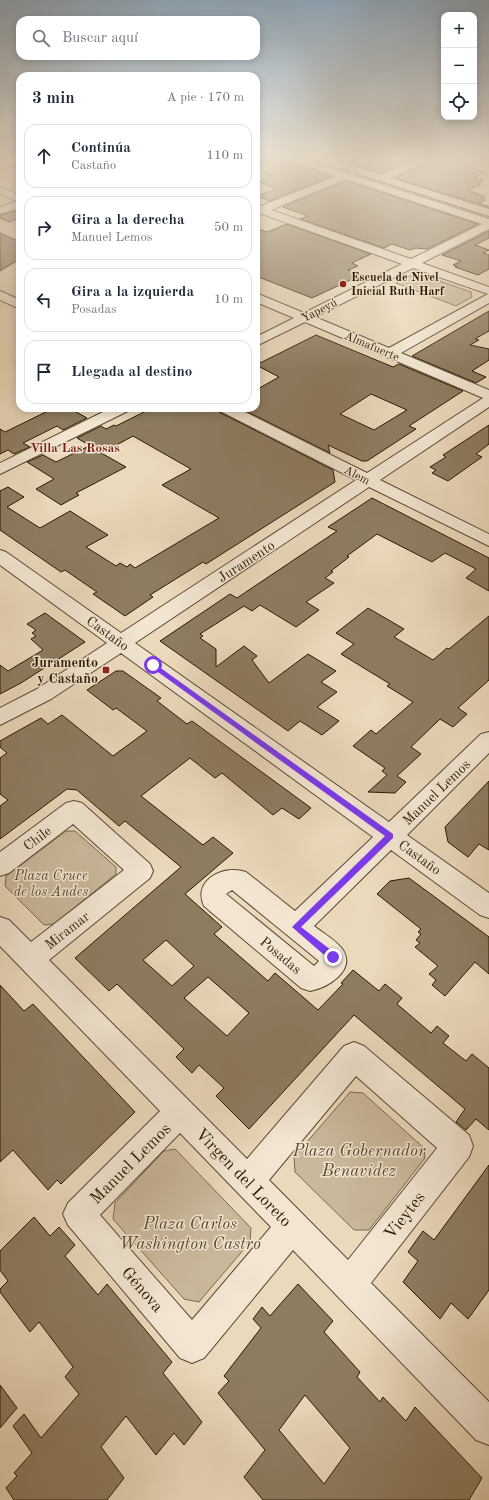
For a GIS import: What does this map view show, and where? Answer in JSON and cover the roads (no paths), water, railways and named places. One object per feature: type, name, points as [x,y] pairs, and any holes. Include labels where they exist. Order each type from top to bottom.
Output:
[{"type":"street","points":[[312,229],[489,291]]},
{"type":"street","name":"Yapeyú","points":[[260,340],[479,229]]},
{"type":"street","points":[[0,295],[16,304]]},
{"type":"street","points":[[390,353],[489,298]]},
{"type":"street","name":"Almafuerte","points":[[260,299],[489,395]]},
{"type":"street","points":[[7,312],[16,308]]},
{"type":"street","name":"Juramento","points":[[0,717],[44,694],[489,400]]},
{"type":"street","points":[[0,469],[115,412]]},
{"type":"street","name":"Alem","points":[[233,412],[489,541]]},
{"type":"street","name":"Castaño","points":[[0,556],[489,906]]},
{"type":"street","name":"Manuel Lemos","points":[[296,927],[489,740]]},
{"type":"street","name":"Chile","points":[[0,866],[74,810],[141,871]]},
{"type":"street","name":"Miramar","points":[[30,959],[141,871]]},
{"type":"street","name":"Virgen del Loreto","points":[[0,928],[489,1427]]},
{"type":"street","name":"Vieytes","points":[[248,1181],[354,1056],[458,1146],[349,1284]]},
{"type":"street","name":"Manuel Lemos","points":[[79,1214],[180,1112]]},
{"type":"street","name":"Génova","points":[[79,1214],[192,1346],[292,1227]]},
{"type":"place","name":"Escuela de Nivel Inicial Ruth Harf","points":[[343,284]]},
{"type":"place","name":"Juramento y Castaño","points":[[106,670]]},
{"type":"district","name":"Villa Las Rosas","points":[[75,447]]},
{"type":"park label","name":"Plaza Cruce de los Andes","points":[[51,884]]},
{"type":"park label","name":"Plaza Gobernador Benavidez","points":[[359,1160]]},
{"type":"park label","name":"Plaza Carlos Washington Castro","points":[[190,1233]]}]
